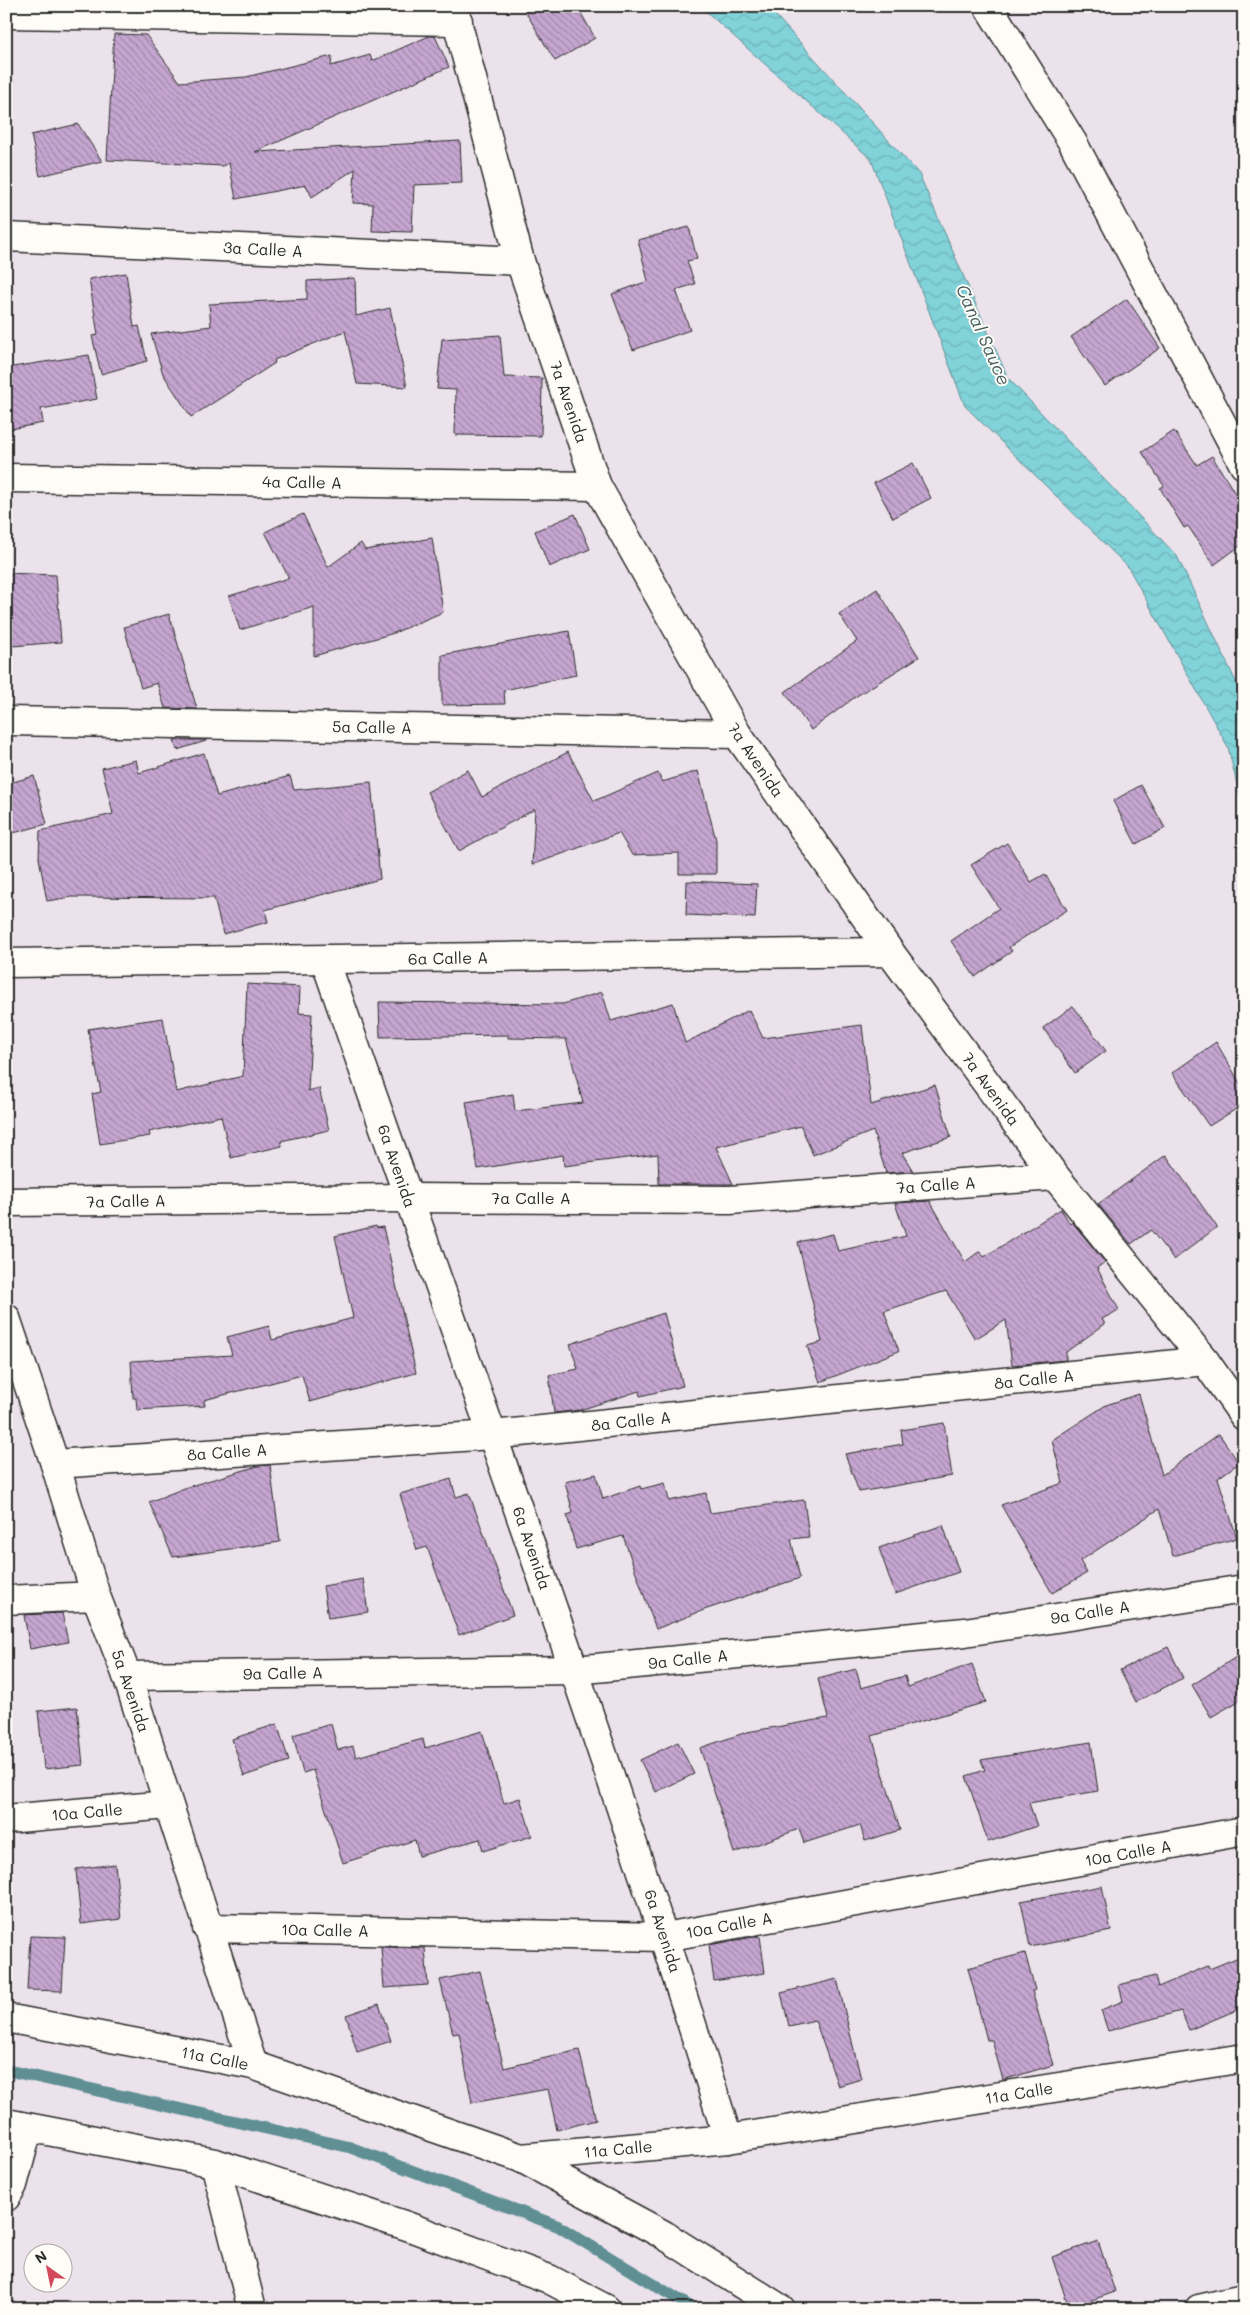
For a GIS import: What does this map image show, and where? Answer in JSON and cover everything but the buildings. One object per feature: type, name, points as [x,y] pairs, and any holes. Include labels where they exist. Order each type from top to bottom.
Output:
[{"type":"street","points":[[988,6],[1073,143],[1244,465]]},
{"type":"street","points":[[10,12],[456,14]]},
{"type":"street","name":"7a Avenida","points":[[456,14],[520,261],[598,486],[737,734],[890,952],[1055,1176],[1205,1361],[1244,1416]]},
{"type":"street","name":"3a Calle A","points":[[6,237],[520,261]]},
{"type":"street","name":"4a Calle A","points":[[6,478],[598,486]]},
{"type":"street","name":"5a Calle A","points":[[6,720],[737,734]]},
{"type":"street","name":"6a Calle A","points":[[6,963],[890,952]]},
{"type":"street","name":"6a Avenida","points":[[324,960],[575,1670],[665,1937],[728,2139]]},
{"type":"street","name":"7a Calle A","points":[[6,1202],[408,1198],[730,1200],[1055,1176]]},
{"type":"street","name":"5a Avenida","points":[[6,1318],[12,1356],[55,1464],[96,1596],[127,1676],[253,2065]]},
{"type":"street","name":"8a Calle A","points":[[55,1464],[492,1435],[1205,1361]]},
{"type":"street","name":"9a Calle A","points":[[127,1676],[575,1670],[965,1632],[1244,1589]]},
{"type":"street","points":[[6,1600],[96,1596]]},
{"type":"street","name":"10a Calle","points":[[6,1819],[168,1804]]},
{"type":"street","name":"10a Calle A","points":[[208,1928],[665,1937],[1244,1831]]},
{"type":"street","name":"11a Calle","points":[[6,2018],[253,2065],[521,2158],[728,2139],[1244,2058]]},
{"type":"street","points":[[6,2197],[13,2185],[17,2126],[215,2163],[408,2226],[548,2279],[606,2309]]},
{"type":"street","points":[[521,2158],[664,2235],[781,2309]]},
{"type":"street","points":[[215,2163],[252,2309]]},
{"type":"street","points":[[548,2279],[556,2309]]},
{"type":"street","points":[[1199,2309],[1244,2299]]},
{"type":"water","name":"Canal Sauce","points":[[700,6],[767,6],[919,174],[1008,378],[1177,556],[1244,699],[1244,814],[1228,747],[1128,567],[965,406],[871,159]]},
{"type":"waterway","points":[[6,2070],[349,2147],[558,2226],[694,2309]]}]
